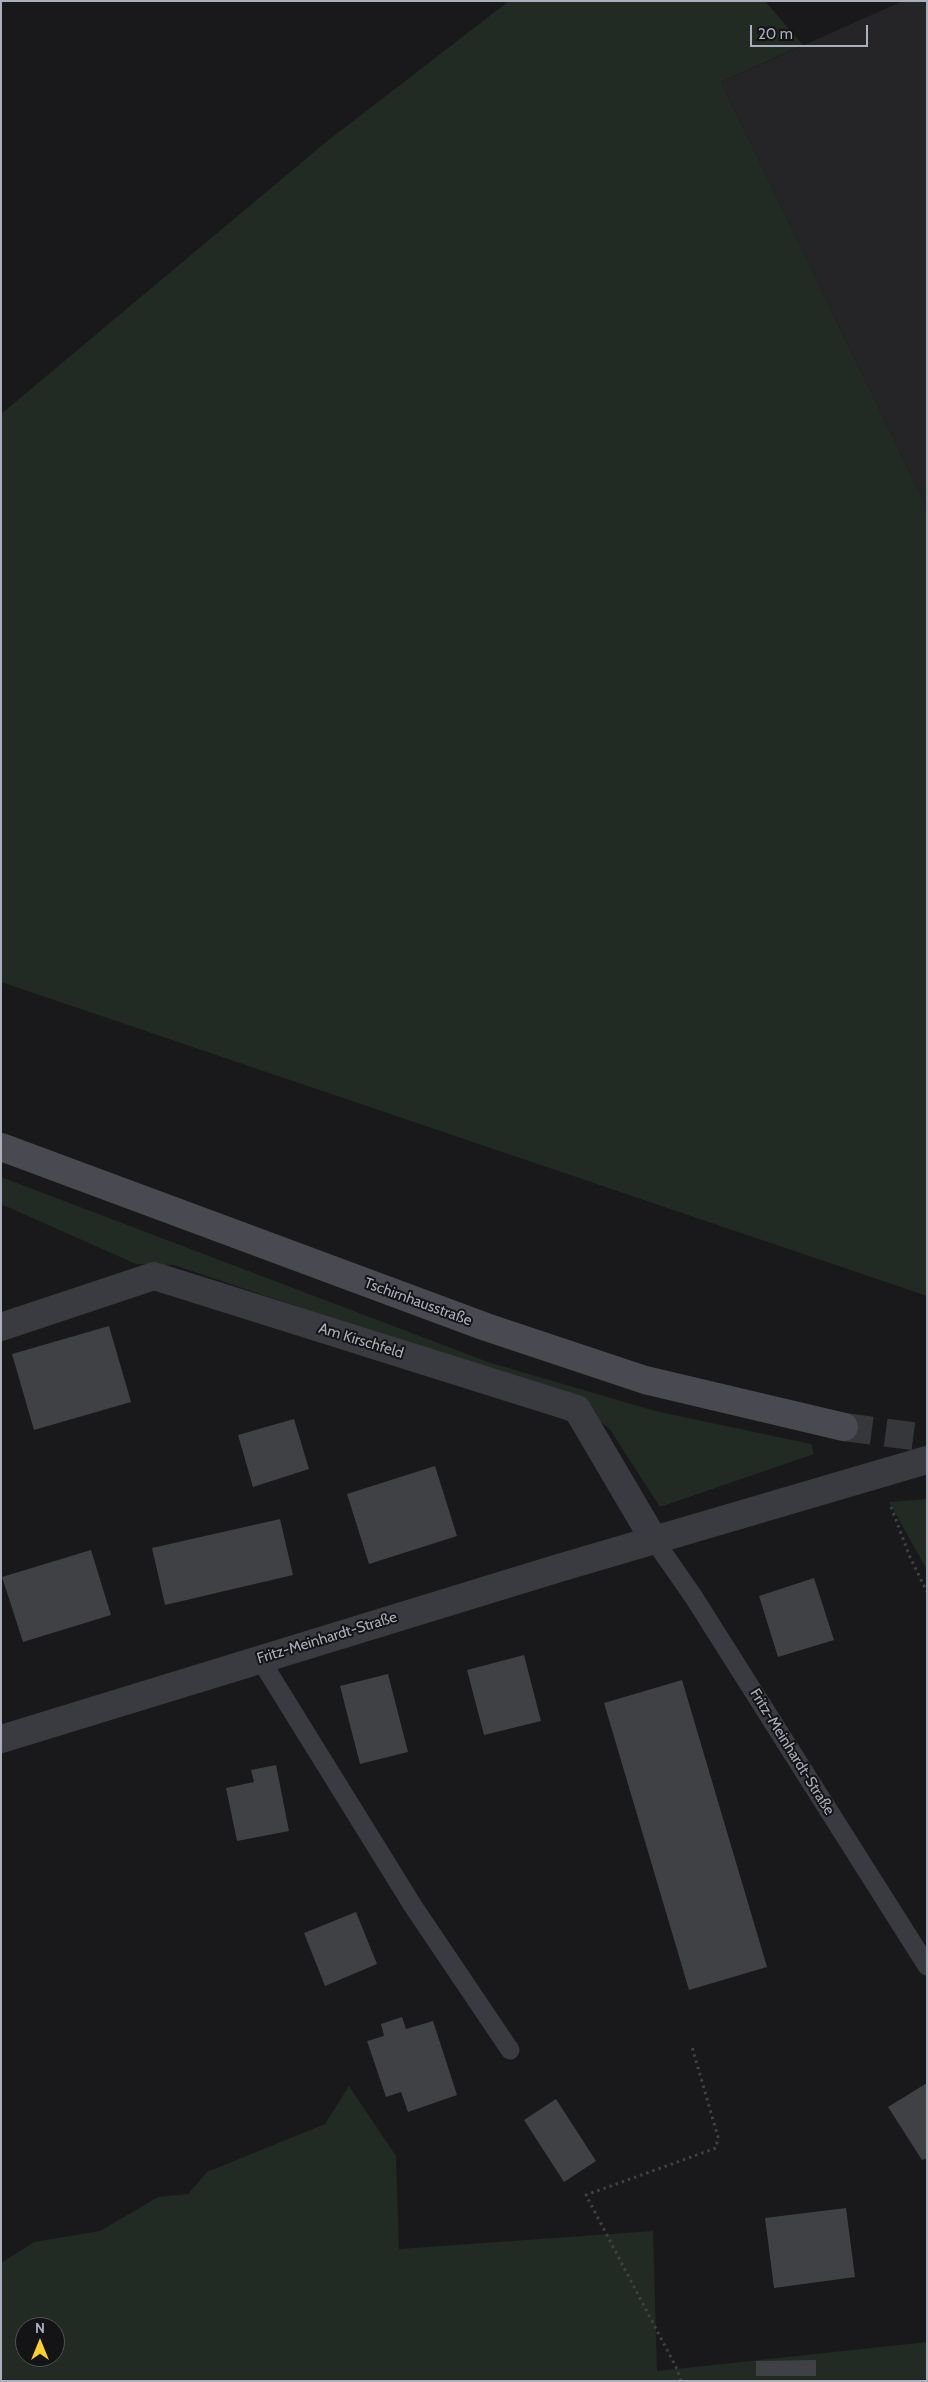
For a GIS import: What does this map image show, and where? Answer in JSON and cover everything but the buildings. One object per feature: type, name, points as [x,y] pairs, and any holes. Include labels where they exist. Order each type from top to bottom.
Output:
[{"type":"main road","name":"Tschirnhausstraße","points":[[1,1147],[476,1324],[645,1380],[844,1427]]},
{"type":"street","name":"Am Kirschfeld","points":[[1,1327],[154,1276],[577,1409],[654,1540]]},
{"type":"street","name":"Fritz-Meinhardt-Straße","points":[[1,1738],[654,1540],[927,1460]]},
{"type":"lane","name":"Fritz-Meinhardt-Straße","points":[[654,1540],[693,1596],[927,1966]]},
{"type":"lane","points":[[260,1659],[414,1906],[510,2050]]},
{"type":"path","points":[[879,1474],[910,1558],[927,1592]]},
{"type":"path","points":[[682,2381],[678,2369],[586,2195],[716,2148],[718,2137],[692,2047]]},
{"type":"shaded area","points":[[509,1],[765,1],[803,45],[721,82],[927,508],[927,1296],[1,982],[1,414],[326,142]]},
{"type":"shaded area","points":[[903,1],[927,1],[927,508],[721,82]]},
{"type":"shaded area","points":[[1,1177],[488,1362],[655,1411],[811,1444],[814,1454],[660,1507],[609,1428],[568,1398],[174,1265],[136,1264],[1,1204]]},
{"type":"shaded area","points":[[927,1499],[927,1570],[889,1502]]},
{"type":"shaded area","points":[[349,2086],[396,2156],[399,2249],[653,2231],[657,2371],[927,2342],[927,2381],[1,2381],[1,2263],[34,2242],[100,2231],[158,2197],[188,2194],[207,2172],[325,2124]]},
{"type":"tunnel","points":[[844,1427],[927,1438]]}]
